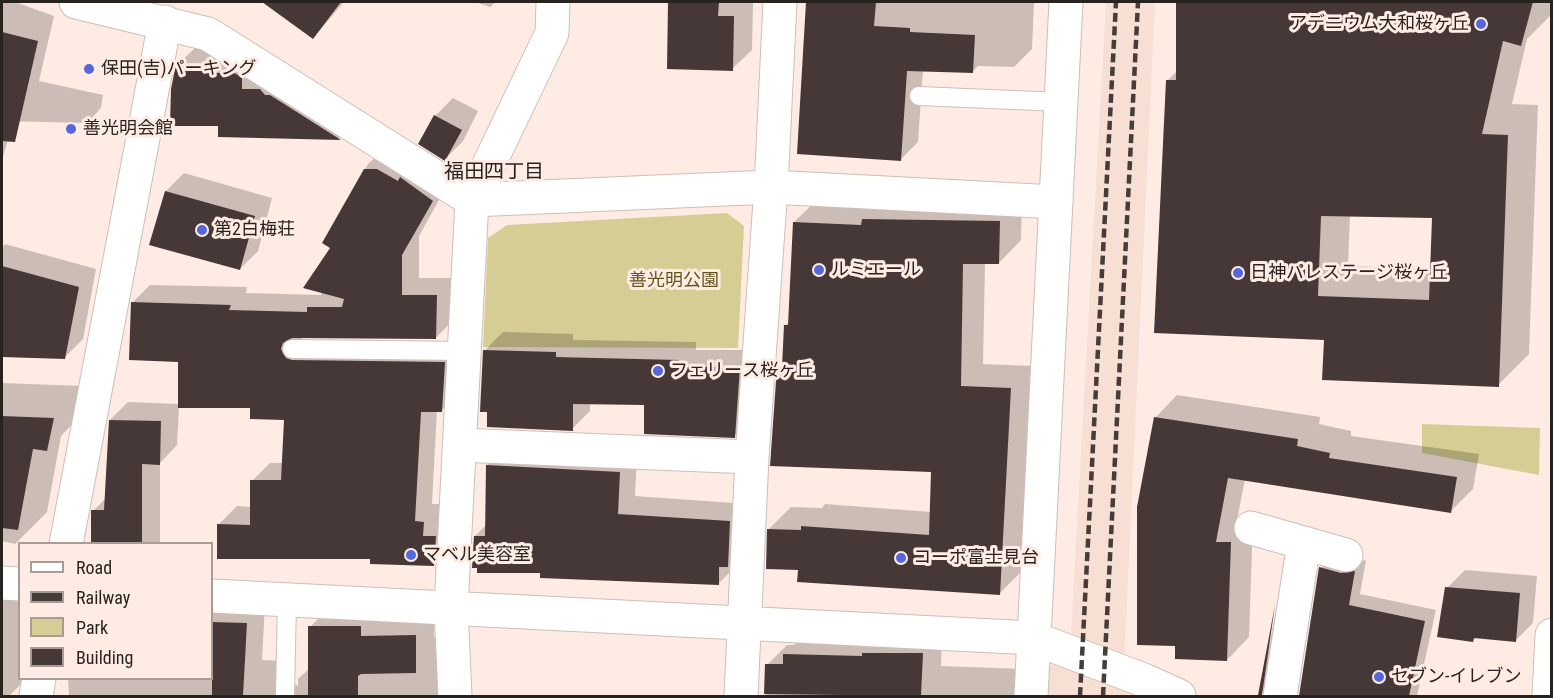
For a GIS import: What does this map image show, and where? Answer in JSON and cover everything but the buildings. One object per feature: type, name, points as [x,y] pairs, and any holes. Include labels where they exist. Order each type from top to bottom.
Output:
[{"type":"street","points":[[76,2],[208,34],[472,200],[771,187],[1056,202]]},
{"type":"street","points":[[455,696],[451,608],[472,200],[552,33],[553,2]]},
{"type":"street","points":[[741,696],[752,457],[771,187],[780,2]]},
{"type":"street","points":[[1030,696],[1066,2]]},
{"type":"street","points":[[66,542],[165,22]]},
{"type":"street","points":[[460,445],[752,457]]},
{"type":"street","points":[[1251,528],[1346,555]]},
{"type":"street","points":[[1280,696],[1304,543]]},
{"type":"street","points":[[2,584],[18,584]]},
{"type":"street","points":[[213,596],[1033,638],[1146,689],[1179,696]]},
{"type":"street","points":[[1549,696],[1551,635]]},
{"type":"street","points":[[36,696],[39,680]]},
{"type":"lane","points":[[918,96],[1061,102]]},
{"type":"lane","points":[[292,348],[465,351]]},
{"type":"lane","points":[[285,696],[287,601]]},
{"type":"shaded area","points":[[1106,2],[1155,2],[1124,666],[1070,650]]},
{"type":"shaded area","points":[[1053,663],[1129,692],[1128,696],[1048,696],[1049,669]]},
{"type":"green space","name":"善光明公園","points":[[727,213],[744,226],[738,348],[483,347],[488,238],[507,225]]},
{"type":"green space","points":[[1422,424],[1540,428],[1539,475],[1422,453]]},
{"type":"railway","points":[[1080,696],[1116,2]]},
{"type":"railway","points":[[1103,696],[1138,2]]},
{"type":"place","name":"アデニウム大和桜ヶ丘","points":[[1481,24]]},
{"type":"place","name":"保田(吉)パーキング","points":[[89,69]]},
{"type":"place","name":"善光明会館","points":[[71,129]]},
{"type":"place","name":"第2白梅荘","points":[[202,230]]},
{"type":"place","name":"ルミエール","points":[[819,270]]},
{"type":"place","name":"日神パレステージ桜ヶ丘","points":[[1238,273]]},
{"type":"place","name":"フェリース桜ヶ丘","points":[[658,371]]},
{"type":"place","name":"マベル美容室","points":[[411,555]]},
{"type":"place","name":"コーポ富士見台","points":[[901,558]]},
{"type":"place","name":"セブン-イレブン","points":[[1379,677]]},
{"type":"district","name":"福田四丁目","points":[[494,173]]}]
